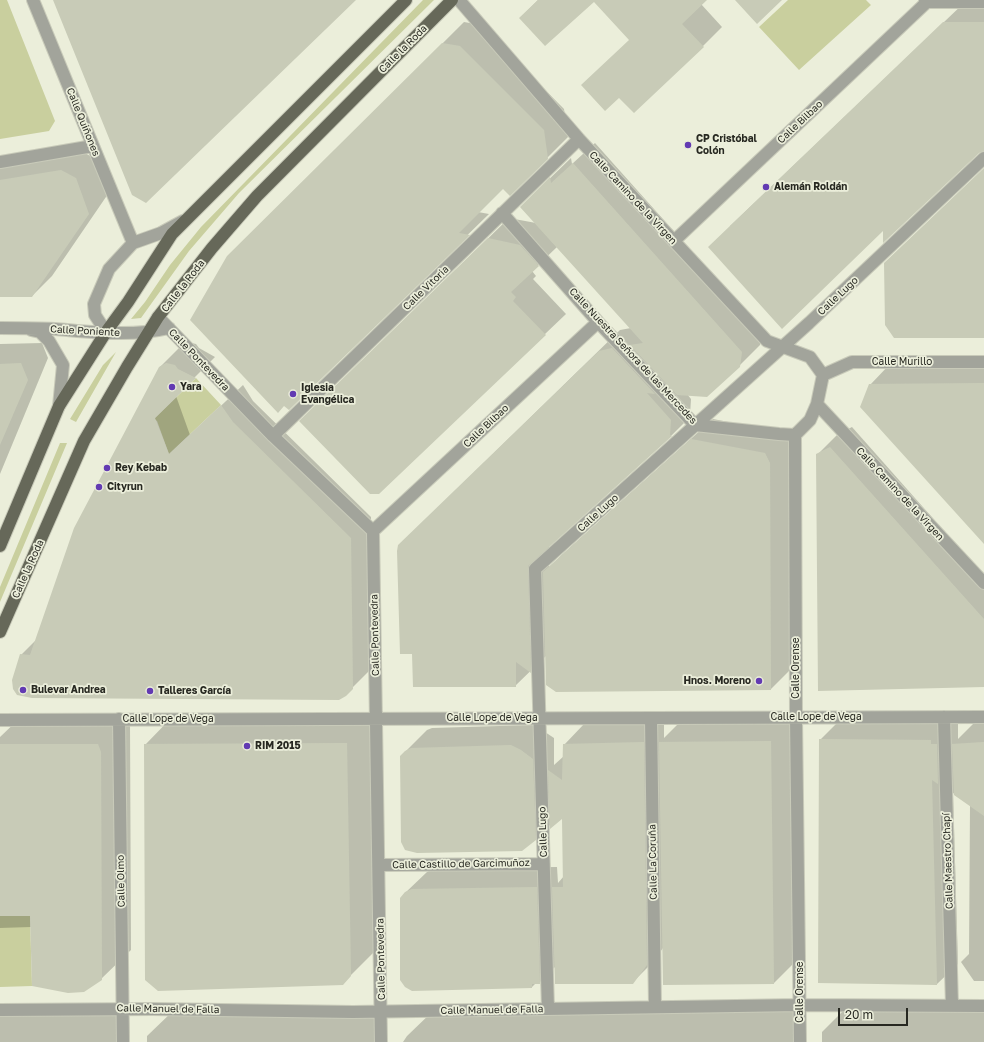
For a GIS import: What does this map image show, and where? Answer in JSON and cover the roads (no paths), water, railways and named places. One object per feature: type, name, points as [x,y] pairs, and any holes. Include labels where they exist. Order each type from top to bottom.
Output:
[{"type":"main road","points":[[0,546],[59,406],[106,332],[128,302],[172,234],[406,0]]},
{"type":"main road","name":"Calle la Roda","points":[[0,632],[84,441],[158,317],[212,248],[257,196],[452,0]]},
{"type":"street","name":"Calle Quiñones","points":[[34,0],[133,243]]},
{"type":"street","name":"Calle Camino de la Virgen","points":[[459,0],[579,139],[767,341],[810,357],[823,375]]},
{"type":"street","points":[[926,1],[984,2]]},
{"type":"street","name":"Calle Bilbao","points":[[674,241],[926,1]]},
{"type":"street","name":"Calle Vitoria","points":[[274,436],[579,139]]},
{"type":"street","points":[[0,162],[93,146]]},
{"type":"street","name":"Calle Lugo","points":[[548,1009],[535,569],[809,323],[984,158]]},
{"type":"street","name":"Calle Nuestra Señora de las Mercedes","points":[[502,213],[598,322],[695,425],[795,435]]},
{"type":"street","points":[[106,332],[95,315],[94,304],[109,269],[133,243],[161,233],[186,220]]},
{"type":"street","name":"Calle Pontevedra","points":[[158,317],[274,436],[373,530],[382,1042]]},
{"type":"street","name":"Calle Bilbao","points":[[373,530],[598,322]]},
{"type":"street","name":"Calle Poniente","points":[[0,328],[135,333],[169,328]]},
{"type":"street","name":"Calle Poniente","points":[[20,328],[40,332],[49,341],[63,365],[59,406]]},
{"type":"street","name":"Calle Murillo","points":[[823,375],[852,362],[984,362]]},
{"type":"street","points":[[795,435],[810,420],[817,404],[823,375]]},
{"type":"street","name":"Calle Camino de la Virgen","points":[[817,404],[984,583]]},
{"type":"street","name":"Calle Orense","points":[[795,435],[796,717],[800,1042]]},
{"type":"street","name":"Calle Maestro Chapí","points":[[944,717],[952,1006]]},
{"type":"street","name":"Calle Lope de Vega","points":[[0,720],[984,717]]},
{"type":"street","name":"Calle La Coruña","points":[[651,718],[655,1007]]},
{"type":"street","name":"Calle Olmo","points":[[120,719],[123,1042]]},
{"type":"street","name":"Calle Castillo de Garcimuñoz","points":[[379,865],[543,864]]},
{"type":"street","name":"Calle Manuel de Falla","points":[[0,1010],[123,1009],[381,1011],[800,1005],[984,1006]]},
{"type":"place","name":"CP Cristóbal Colón","points":[[688,145]]},
{"type":"place","name":"Alemán Roldán","points":[[766,187]]},
{"type":"place","name":"Yara","points":[[172,387]]},
{"type":"place","name":"Iglesia Evangélica","points":[[293,394]]},
{"type":"place","name":"Rey Kebab","points":[[107,468]]},
{"type":"place","name":"Cityrun","points":[[99,487]]},
{"type":"place","name":"Hnos. Moreno","points":[[759,681]]},
{"type":"place","name":"Bulevar Andrea","points":[[23,690]]},
{"type":"place","name":"Talleres García","points":[[150,691]]},
{"type":"place","name":"RIM 2015","points":[[247,746]]}]
